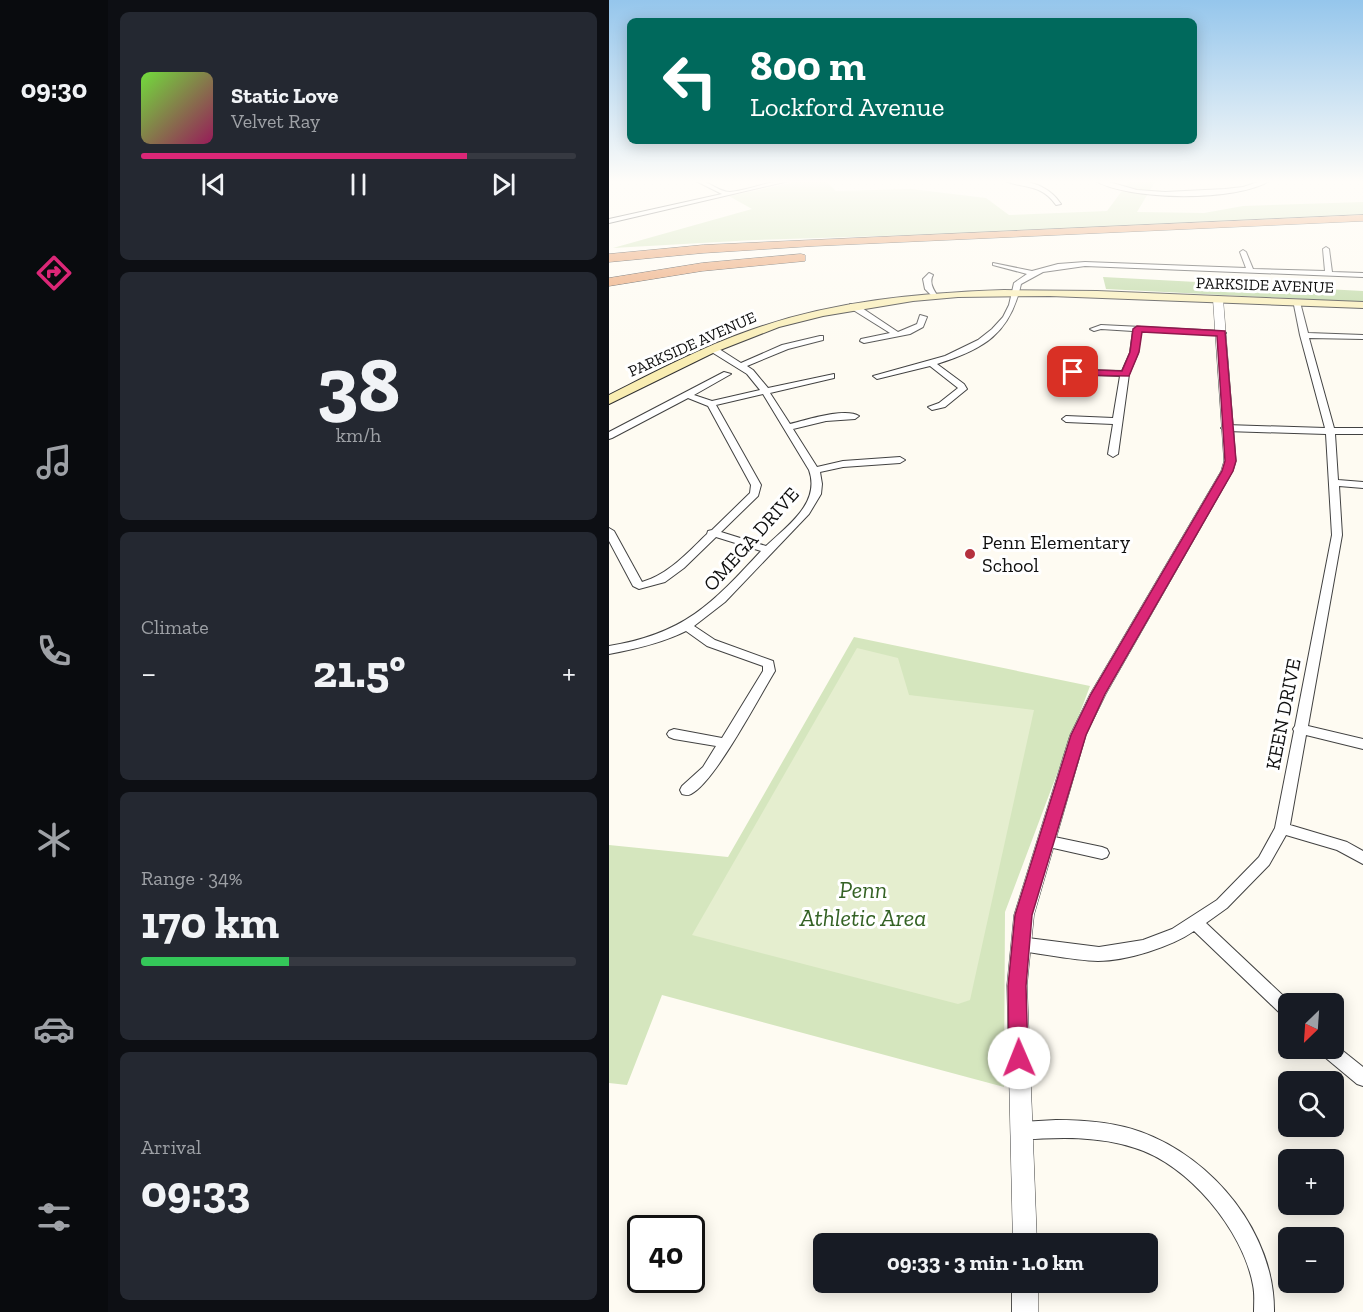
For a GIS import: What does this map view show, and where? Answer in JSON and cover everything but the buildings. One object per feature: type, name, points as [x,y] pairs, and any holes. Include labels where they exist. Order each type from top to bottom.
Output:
[{"type":"highway","points":[[609,258],[703,249],[853,241]]},
{"type":"highway","points":[[609,268],[725,258],[1103,241]]},
{"type":"highway","points":[[609,250],[733,243],[814,243]]},
{"type":"highway","points":[[864,254],[946,248]]},
{"type":"highway","points":[[609,282],[702,267],[818,257]]},
{"type":"main road","name":"PARKSIDE AVENUE","points":[[609,400],[713,350],[774,326],[853,306],[933,295],[1016,292],[1363,305]]},
{"type":"street","points":[[1326,249],[1329,274]]},
{"type":"street","points":[[1243,252],[1251,271]]},
{"type":"street","points":[[995,264],[1032,273]]},
{"type":"street","points":[[877,376],[931,364],[965,350],[992,333],[1008,315],[1018,283],[1032,273],[1056,266],[1085,264],[1363,275]]},
{"type":"street","points":[[930,275],[927,279],[933,295]]},
{"type":"street","points":[[1025,1233],[1017,986],[1024,915],[1078,735],[1098,694],[1227,471],[1230,461],[1218,299]]},
{"type":"street","name":"KEEN DRIVE","points":[[1020,944],[1099,954],[1143,947],[1178,934],[1222,904],[1264,861],[1282,828],[1337,535],[1332,483],[1331,431],[1296,302]]},
{"type":"street","points":[[853,306],[896,334]]},
{"type":"street","points":[[864,341],[896,334],[920,325],[923,317]]},
{"type":"street","points":[[1094,329],[1101,327],[1222,333]]},
{"type":"street","points":[[1113,454],[1116,421],[1125,374],[1134,352],[1137,329]]},
{"type":"street","points":[[1304,335],[1363,337]]},
{"type":"street","points":[[741,366],[785,347],[820,338]]},
{"type":"street","name":"OMEGA DRIVE","points":[[609,650],[633,646],[686,626],[726,597],[805,512],[816,495],[817,477],[814,470],[765,392],[750,372],[713,350]]},
{"type":"street","points":[[931,364],[963,389],[942,405],[932,407]]},
{"type":"street","points":[[1073,372],[1125,374]]},
{"type":"street","points":[[609,436],[727,374]]},
{"type":"street","points":[[687,395],[711,404],[831,376]]},
{"type":"street","points":[[609,531],[639,586],[661,580],[680,566],[755,494],[756,485],[711,404]]},
{"type":"street","points":[[788,428],[826,418],[855,416]]},
{"type":"street","points":[[1066,419],[1116,421]]},
{"type":"street","points":[[1226,428],[1363,431]]},
{"type":"street","points":[[814,470],[843,464],[900,460]]},
{"type":"street","points":[[1332,483],[1363,485]]},
{"type":"street","points":[[712,533],[768,550]]},
{"type":"street","points":[[686,626],[711,643],[769,664],[769,671],[708,770],[687,790]]},
{"type":"street","points":[[1299,729],[1363,744]]},
{"type":"street","points":[[674,734],[725,743]]},
{"type":"street","points":[[1282,828],[1342,846],[1363,858]]},
{"type":"street","points":[[1045,841],[1103,853]]},
{"type":"street","points":[[1196,922],[1278,1000]]},
{"type":"street","points":[[1340,1059],[1363,1078]]},
{"type":"street","points":[[1021,1131],[1052,1128],[1113,1133],[1150,1146],[1185,1166],[1214,1192],[1238,1224],[1263,1282],[1264,1312]]},
{"type":"street","points":[[1025,1293],[1025,1312]]},
{"type":"green space","points":[[637,241],[732,241],[613,248]]},
{"type":"green space","points":[[1103,277],[1363,291],[1363,302],[1106,289]]},
{"type":"green space","name":"Penn Athletic Area","points":[[854,637],[1090,686],[1005,912],[1004,1087],[662,995],[627,1085],[609,1083],[609,845],[728,857]]},
{"type":"green space","points":[[857,648],[898,658],[909,695],[1034,710],[970,1000],[958,1004],[692,935]]},
{"type":"place","name":"Penn Elementary School","points":[[970,554]]},
{"type":"route","points":[[1019,1058],[1017,986],[1024,915],[1078,735],[1098,694],[1227,471],[1230,461],[1226,428],[1222,333],[1137,329],[1134,352],[1125,374],[1073,372]]}]
